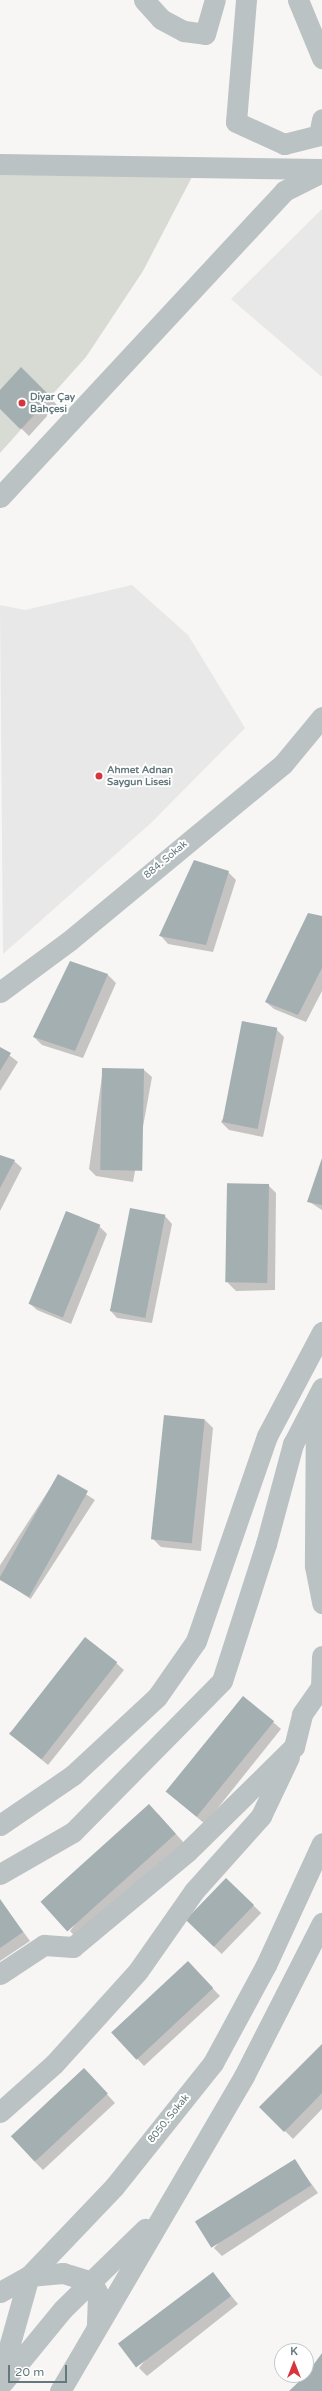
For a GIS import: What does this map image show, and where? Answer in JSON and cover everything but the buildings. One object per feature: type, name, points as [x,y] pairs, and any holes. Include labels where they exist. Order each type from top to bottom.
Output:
[{"type":"street","points":[[144,0],[162,20],[184,31],[205,34],[215,0]]},
{"type":"street","points":[[246,0],[236,122],[284,144],[319,135],[322,119]]},
{"type":"street","points":[[298,0],[322,58]]},
{"type":"street","points":[[0,164],[322,169]]},
{"type":"street","points":[[0,497],[284,191],[322,172]]},
{"type":"street","name":"884. Sokak","points":[[0,992],[69,941],[283,764],[322,717]]},
{"type":"street","points":[[0,1825],[73,1775],[157,1697],[196,1641],[268,1436],[322,1332]]},
{"type":"street","points":[[319,1394],[314,1566],[322,1603]]},
{"type":"street","points":[[0,1874],[73,1832],[222,1681],[266,1544],[293,1444],[319,1394]]},
{"type":"street","points":[[0,2112],[54,2064],[138,1971],[194,1891],[261,1816],[294,1747],[302,1714],[321,1687],[322,1656]]},
{"type":"street","points":[[0,1974],[44,1945],[73,1947],[187,1852],[294,1747]]},
{"type":"street","name":"8050. Sokak","points":[[0,2379],[29,2276],[114,2187],[213,2063],[266,1965],[322,1843]]},
{"type":"street","points":[[60,2391],[97,2329],[163,2211],[244,2076],[322,1923]]},
{"type":"street","points":[[0,2386],[63,2308],[92,2282],[163,2211]]},
{"type":"street","points":[[0,2292],[29,2276],[64,2273],[92,2282],[98,2294],[97,2329]]},
{"type":"shaded area","points":[[0,174],[193,175],[143,271],[86,357],[0,453]]},
{"type":"shaded area","points":[[322,209],[322,377],[231,299]]},
{"type":"shaded area","name":"Ahmet Adnan Saygun Lisesi","points":[[132,585],[188,635],[245,728],[151,823],[3,954],[0,605],[25,610]]},
{"type":"place","name":"Diyar Çay Bahçesi","points":[[22,403]]},
{"type":"place","name":"Ahmet Adnan Saygun Lisesi","points":[[99,776]]}]
